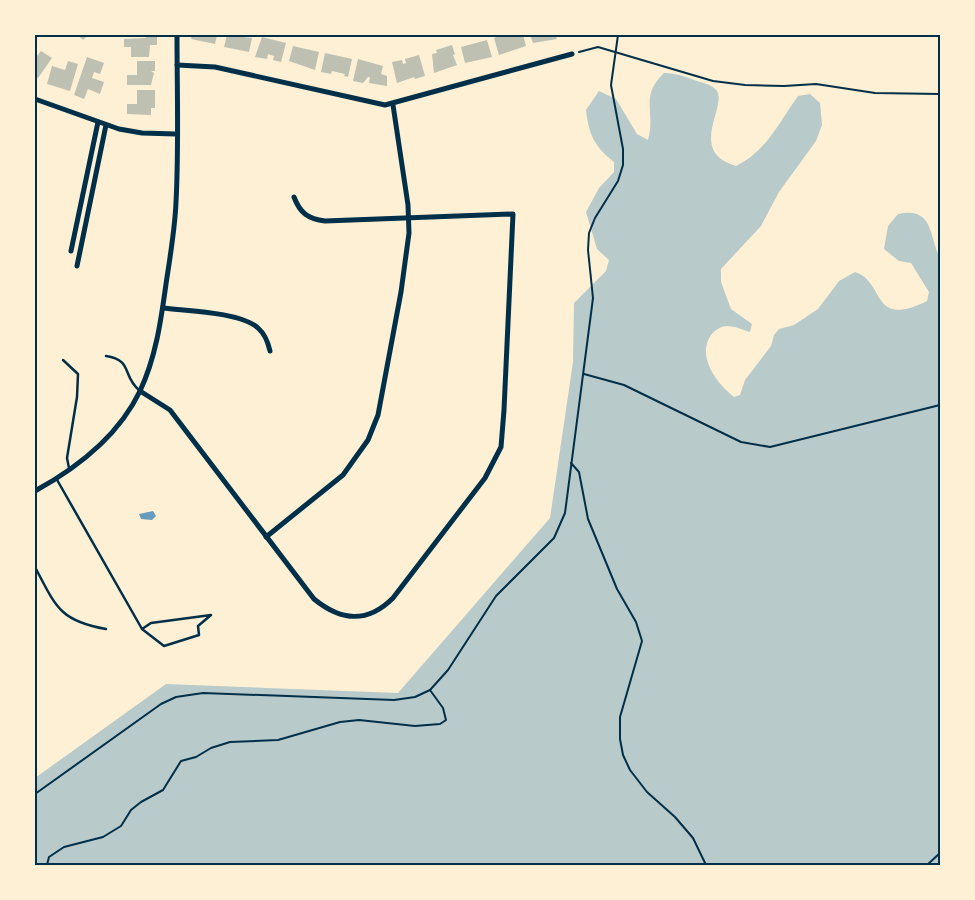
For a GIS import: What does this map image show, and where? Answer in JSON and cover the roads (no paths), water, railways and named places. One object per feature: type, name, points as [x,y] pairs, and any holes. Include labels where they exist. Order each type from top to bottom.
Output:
[{"type":"street","points":[[36,489],[70,469],[105,441],[123,419],[140,391],[152,358],[163,308],[176,214],[177,35]]},
{"type":"street","points":[[177,65],[215,67],[363,102],[393,105],[572,54]]},
{"type":"street","points":[[35,99],[106,125],[142,133],[176,134]]},
{"type":"street","points":[[266,537],[343,475],[361,452],[373,428],[382,403],[408,251],[409,218],[393,105]]},
{"type":"street","points":[[71,251],[98,122]]},
{"type":"street","points":[[77,266],[106,125]]},
{"type":"street","points":[[140,391],[170,410],[314,599],[329,611],[348,617],[366,616],[385,606],[393,598],[485,478],[497,457],[503,437],[513,214],[317,220],[303,214],[294,197]]},
{"type":"street","points":[[163,308],[236,318],[252,324],[265,336],[270,351]]},
{"type":"lane","points":[[106,356],[118,358],[125,365],[133,385],[140,391]]},
{"type":"lane","points":[[63,360],[78,374],[77,397],[67,458],[70,469]]},
{"type":"lane","points":[[56,478],[142,629],[164,646],[199,635],[198,626],[211,615],[151,623],[142,629]]},
{"type":"lane","points":[[35,567],[67,618],[82,625],[106,629]]},
{"type":"water","points":[[153,511],[156,516],[152,520],[141,519],[139,514]]}]
